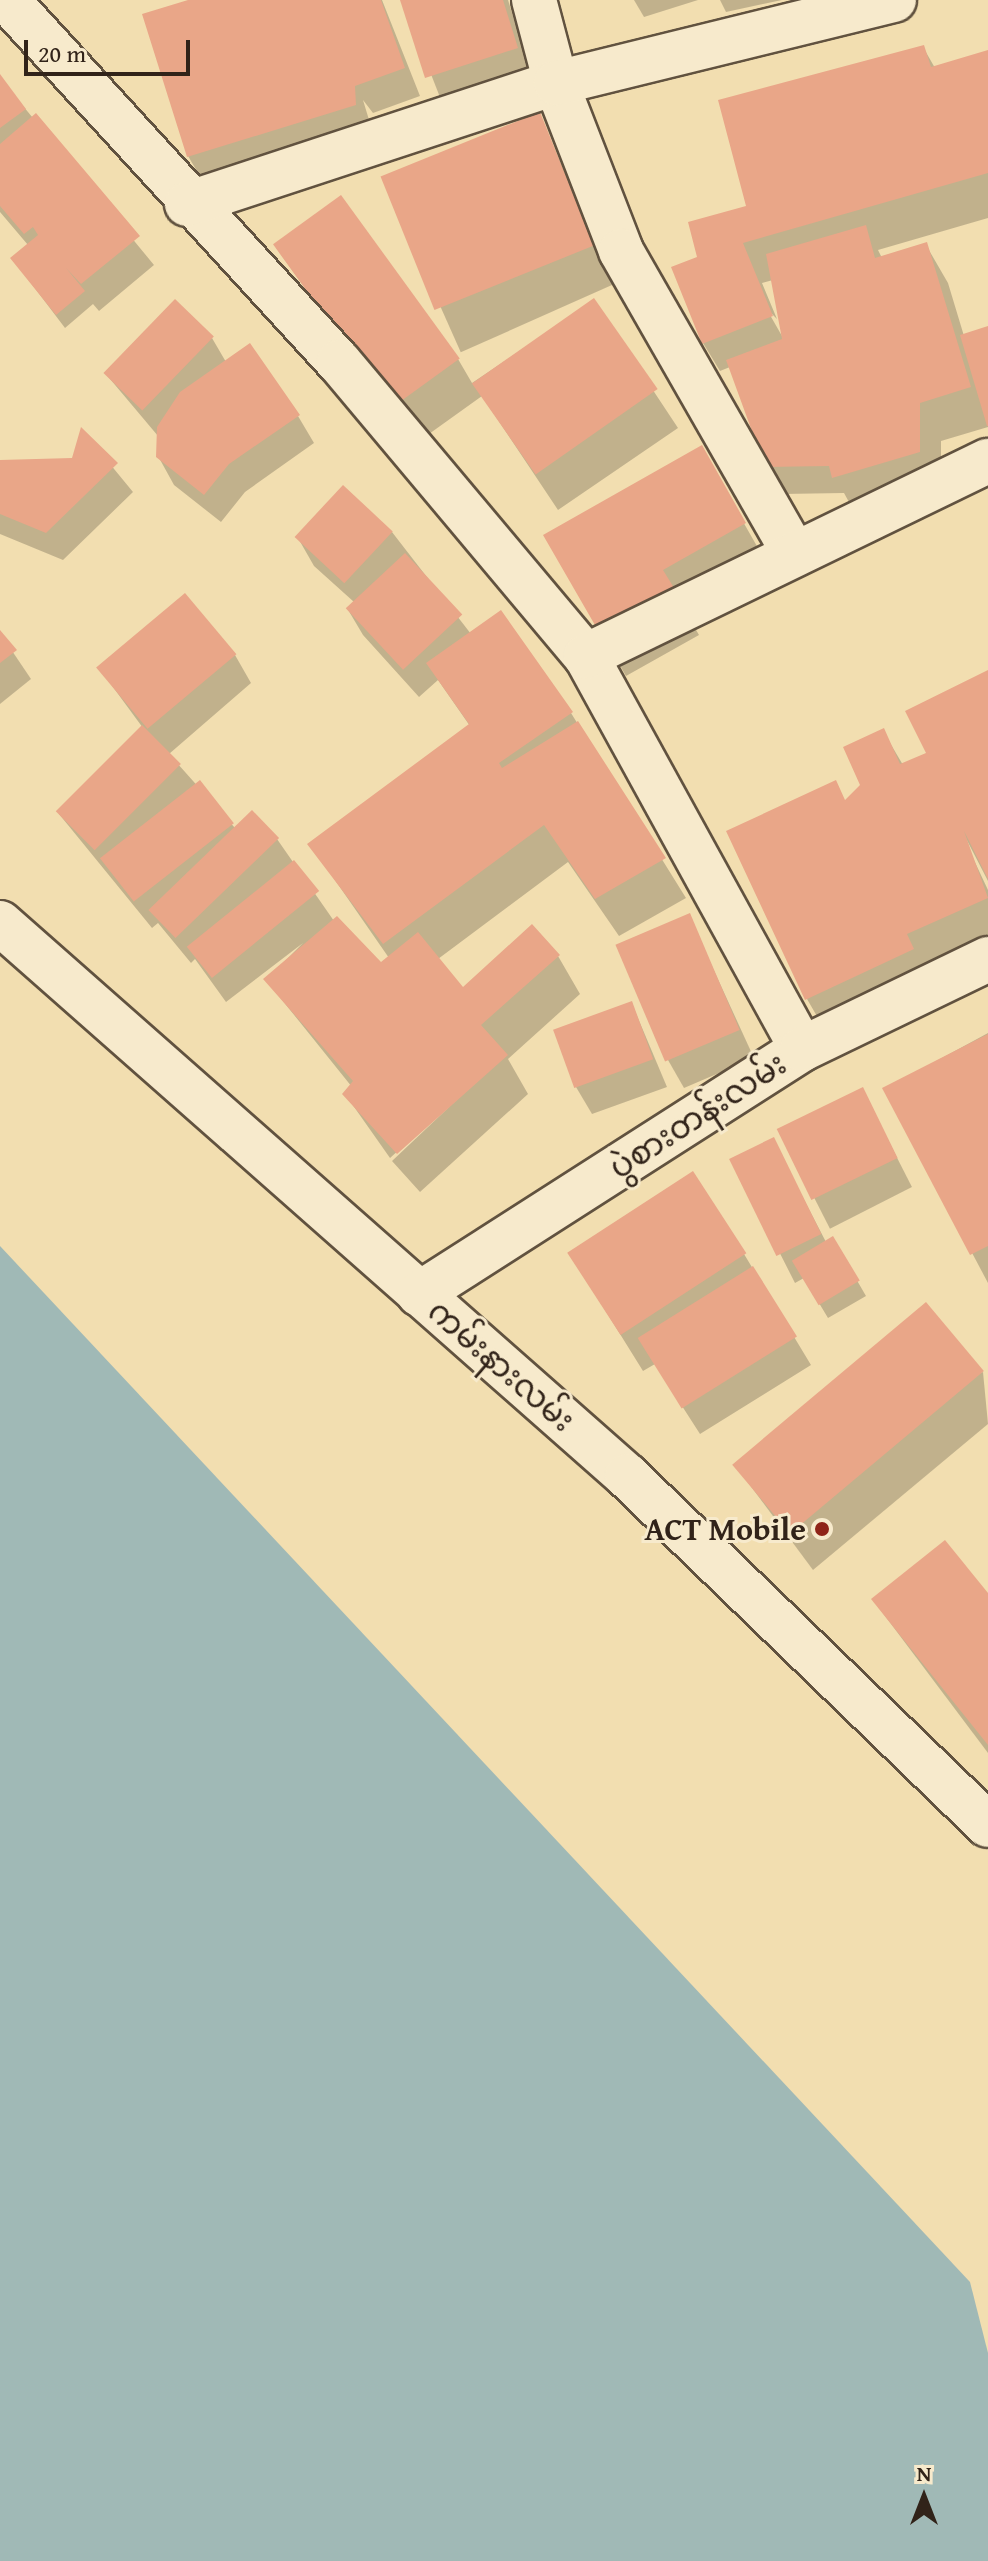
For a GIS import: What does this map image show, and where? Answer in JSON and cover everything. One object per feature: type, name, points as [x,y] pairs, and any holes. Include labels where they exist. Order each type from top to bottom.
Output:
[{"type":"street","points":[[7,0],[187,204],[339,362],[586,656],[802,1049]]},
{"type":"street","points":[[534,0],[556,83],[621,251],[794,553]]},
{"type":"street","points":[[187,204],[556,83],[894,0]]},
{"type":"street","points":[[586,656],[988,461]]},
{"type":"street","name":"ကမ်းနားလမ်း","points":[[0,923],[274,1157],[419,1294],[971,1784],[988,1825]]},
{"type":"street","name":"ပွဲစားတန်းလမ်း","points":[[419,1294],[802,1049],[988,959]]},
{"type":"water","points":[[0,1246],[970,2282],[988,2353],[988,2561],[0,2561]]},
{"type":"building","points":[[188,0],[381,0],[405,68],[355,86],[356,105],[187,157],[142,14]]},
{"type":"building","points":[[400,0],[503,0],[518,48],[425,78]]},
{"type":"building","points":[[924,45],[931,67],[988,50],[988,173],[743,243],[773,316],[702,344],[671,267],[697,257],[688,222],[746,206],[718,100]]},
{"type":"building","points":[[0,74],[26,109],[0,128]]},
{"type":"building","points":[[540,112],[594,246],[434,310],[381,176]]},
{"type":"building","points":[[36,113],[140,236],[81,284],[66,268],[85,291],[56,315],[10,258],[38,235],[33,227],[24,234],[0,206],[0,144]]},
{"type":"building","points":[[341,195],[460,358],[392,408],[273,244]]},
{"type":"building","points":[[866,225],[875,258],[927,242],[971,387],[920,403],[920,452],[832,478],[829,466],[765,467],[726,360],[782,339],[766,254]]},
{"type":"building","points":[[594,298],[658,389],[536,474],[472,383]]},
{"type":"building","points":[[175,299],[214,337],[142,411],[103,373]]},
{"type":"building","points":[[988,326],[988,426],[987,426],[960,335]]},
{"type":"building","points":[[250,343],[300,415],[229,464],[204,495],[156,457],[157,427],[180,392]]},
{"type":"building","points":[[81,427],[118,463],[46,533],[0,514],[0,460],[72,458]]},
{"type":"building","points":[[702,445],[746,523],[663,570],[679,596],[603,639],[543,535]]},
{"type":"building","points":[[343,485],[393,531],[344,583],[295,537]]},
{"type":"building","points":[[405,553],[462,614],[403,670],[346,608]]},
{"type":"building","points":[[185,593],[236,654],[148,729],[96,668]]},
{"type":"building","points":[[501,610],[573,712],[499,763],[502,768],[578,721],[666,858],[595,899],[544,825],[383,944],[307,844],[469,724],[426,663]]},
{"type":"building","points":[[0,630],[17,650],[0,663]]},
{"type":"building","points":[[988,670],[988,879],[964,831],[988,898],[907,934],[914,949],[805,1000],[726,831],[836,780],[845,800],[860,785],[843,747],[884,728],[900,764],[926,753],[905,711]]},
{"type":"building","points":[[142,725],[181,764],[95,850],[56,811]]},
{"type":"building","points":[[200,780],[234,823],[134,902],[100,858]]},
{"type":"building","points":[[252,810],[279,838],[176,938],[148,910]]},
{"type":"building","points":[[294,860],[319,891],[212,978],[187,947]]},
{"type":"building","points":[[690,913],[740,1030],[665,1062],[615,945]]},
{"type":"building","points":[[337,916],[381,962],[418,932],[463,987],[532,924],[560,955],[481,1025],[508,1055],[397,1154],[342,1094],[353,1081],[263,979]]},
{"type":"building","points":[[632,1001],[653,1059],[574,1088],[553,1030]]},
{"type":"building","points":[[988,1034],[988,1246],[970,1255],[882,1088]]},
{"type":"building","points":[[863,1087],[898,1158],[811,1200],[777,1129]]},
{"type":"building","points":[[774,1137],[821,1234],[776,1256],[729,1159]]},
{"type":"building","points":[[693,1171],[746,1253],[621,1335],[567,1253]]},
{"type":"building","points":[[833,1236],[860,1281],[819,1305],[792,1261]]},
{"type":"building","points":[[753,1266],[797,1336],[682,1408],[638,1338]]},
{"type":"building","points":[[926,1302],[984,1371],[790,1534],[732,1465]]},
{"type":"building","points":[[945,1540],[988,1593],[988,1745],[871,1599]]},
{"type":"place","name":"ACT Mobile","points":[[822,1529]]}]
